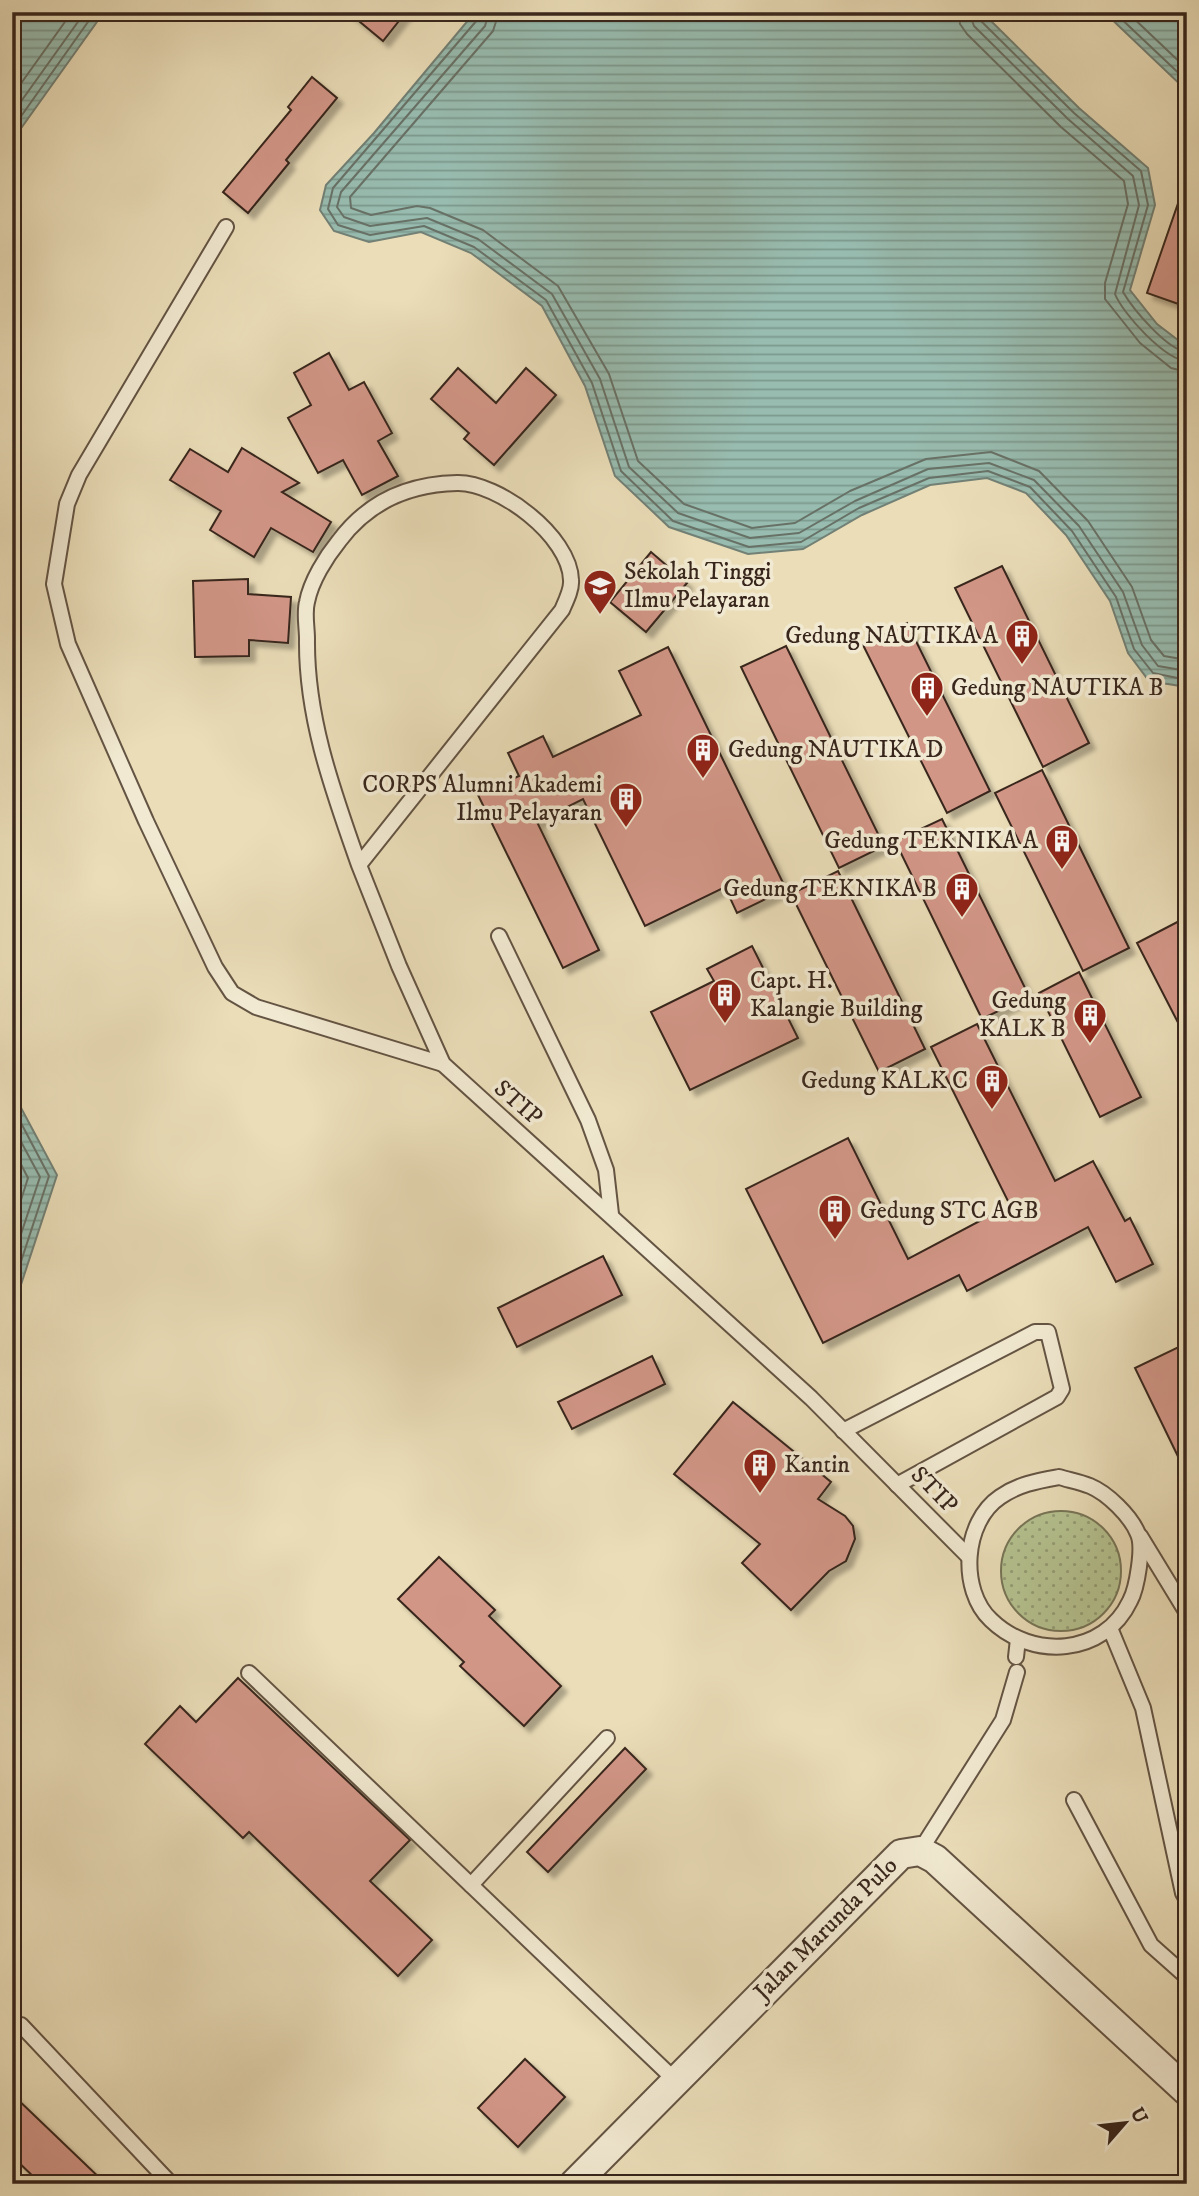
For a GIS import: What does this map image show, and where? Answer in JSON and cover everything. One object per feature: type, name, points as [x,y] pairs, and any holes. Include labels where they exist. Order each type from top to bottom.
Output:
[{"type":"street","name":"Jalan Marunda Pulo","points":[[574,2184],[901,1854],[920,1851],[935,1859],[1187,2091]]},
{"type":"lane","points":[[226,227],[96,442],[71,494],[54,584],[62,624],[146,821],[215,967],[232,993],[257,1007],[443,1064]]},
{"type":"lane","name":"STIP","points":[[359,865],[562,610],[568,596],[571,579],[565,561],[550,535],[522,508],[488,489],[459,483],[413,488],[387,497],[356,519],[328,555],[307,602],[306,662],[314,726],[359,865],[399,966],[443,1064],[611,1214],[843,1431],[969,1557]]},
{"type":"lane","points":[[499,936],[588,1120],[606,1170],[611,1214]]},
{"type":"lane","points":[[843,1431],[1035,1332],[1048,1332],[1062,1389],[1057,1397],[897,1485]]},
{"type":"lane","points":[[1139,1535],[1139,1569],[1130,1601],[1110,1628],[1082,1644],[1048,1649],[1018,1639],[990,1619],[973,1590],[969,1557],[977,1525],[997,1499],[1026,1482],[1059,1477],[1091,1486],[1118,1507],[1139,1535],[1187,1613]]},
{"type":"lane","points":[[1110,1628],[1143,1708],[1182,1893],[1187,1900]]},
{"type":"lane","points":[[1016,1657],[1018,1639]]},
{"type":"lane","points":[[920,1851],[1003,1720],[1017,1672]]},
{"type":"lane","points":[[249,1673],[675,2080]]},
{"type":"lane","points":[[471,1885],[607,1738]]},
{"type":"lane","points":[[1074,1800],[1151,1945],[1187,1977]]},
{"type":"lane","points":[[21,2025],[171,2184]]},
{"type":"green space","points":[[1061,1511],[1084,1516],[1103,1529],[1116,1548],[1121,1571],[1116,1594],[1103,1613],[1084,1626],[1061,1631],[1038,1626],[1019,1613],[1006,1594],[1001,1571],[1006,1548],[1019,1529],[1038,1516]]},
{"type":"water","points":[[12,12],[104,12],[12,141]]},
{"type":"water","points":[[475,12],[982,12],[1079,108],[1148,168],[1155,205],[1130,290],[1157,324],[1187,347],[1187,687],[1149,681],[1128,653],[1110,601],[1066,535],[1026,493],[987,478],[930,485],[862,515],[803,549],[748,554],[669,527],[615,476],[585,386],[542,306],[471,253],[421,232],[369,242],[334,231],[320,210],[326,185],[374,133]]},
{"type":"water","points":[[1104,12],[1187,12],[1187,91]]},
{"type":"water","points":[[12,1091],[57,1175],[12,1312]]},
{"type":"building","points":[[348,12],[406,12],[383,41]]},
{"type":"building","points":[[312,77],[337,98],[286,160],[289,163],[248,213],[223,192],[291,110],[288,107]]},
{"type":"building","points":[[1183,189],[1187,190],[1187,307],[1147,293]]},
{"type":"building","points":[[329,353],[349,390],[364,382],[392,433],[378,441],[398,476],[362,495],[343,460],[318,473],[288,418],[311,405],[294,373]]},
{"type":"building","points":[[458,368],[496,403],[526,368],[556,395],[494,465],[464,439],[469,433],[431,399]]},
{"type":"building","points":[[242,448],[299,483],[282,492],[331,522],[313,552],[271,528],[254,557],[210,530],[221,511],[170,480],[190,449],[228,472]]},
{"type":"building","points":[[651,552],[687,583],[646,632],[610,602]]},
{"type":"building","name":"Gedung NAUTIKA A","points":[[1002,566],[1089,743],[1043,767],[955,588]]},
{"type":"building","points":[[248,579],[248,594],[291,597],[288,643],[249,640],[249,656],[195,657],[193,581]]},
{"type":"building","name":"Gedung NAUTIKA B","points":[[907,623],[990,791],[947,813],[863,645]]},
{"type":"building","points":[[786,646],[884,846],[839,868],[741,667]]},
{"type":"building","points":[[668,647],[786,889],[737,913],[725,887],[645,926],[583,799],[537,822],[599,950],[563,968],[478,795],[519,776],[508,753],[543,736],[553,757],[641,715],[619,671]]},
{"type":"building","name":"Gedung TEKNIKA A","points":[[1042,770],[1129,948],[1083,971],[995,793]]},
{"type":"building","name":"Gedung TEKNIKA B","points":[[942,819],[1029,996],[982,1019],[895,841]]},
{"type":"building","points":[[838,871],[925,1049],[879,1072],[791,894]]},
{"type":"building","points":[[1187,917],[1187,1040],[1137,943]]},
{"type":"building","name":"Capt. H. Kalangie Building","points":[[752,946],[798,1038],[690,1090],[651,1012],[714,981],[707,969]]},
{"type":"building","name":"Gedung KALK B","points":[[1079,972],[1141,1097],[1100,1117],[1039,993]]},
{"type":"building","points":[[977,1024],[1055,1181],[1093,1161],[1125,1221],[1130,1218],[1153,1264],[1116,1282],[1088,1227],[967,1291],[959,1275],[823,1343],[746,1189],[848,1138],[908,1259],[1010,1205],[931,1047]]},
{"type":"building","points":[[603,1256],[622,1295],[517,1347],[498,1308]]},
{"type":"building","points":[[1187,1343],[1187,1475],[1135,1368]]},
{"type":"building","points":[[652,1356],[665,1384],[572,1429],[558,1402]]},
{"type":"building","name":"Kantin","points":[[733,1402],[831,1482],[818,1499],[845,1516],[853,1526],[855,1539],[846,1561],[829,1571],[791,1610],[742,1563],[760,1544],[674,1474]]},
{"type":"building","points":[[439,1557],[495,1610],[489,1616],[561,1686],[524,1726],[460,1666],[464,1662],[398,1599]]},
{"type":"building","points":[[238,1678],[410,1840],[370,1881],[432,1940],[398,1976],[249,1832],[243,1838],[145,1744],[180,1706],[196,1722]]},
{"type":"building","points":[[625,1748],[646,1769],[548,1872],[527,1852]]},
{"type":"building","points":[[525,2059],[565,2097],[518,2147],[478,2108]]},
{"type":"building","points":[[12,2094],[106,2184],[41,2184],[12,2156]]},
{"type":"place","name":"Sekolah Tinggi Ilmu Pelayaran","points":[[600,616]]},
{"type":"place","name":"Gedung NAUTIKA A","points":[[1022,666]]},
{"type":"place","name":"Gedung NAUTIKA B","points":[[927,718]]},
{"type":"place","name":"Gedung NAUTIKA D","points":[[703,780]]},
{"type":"place","name":"CORPS Alumni Akademi Ilmu Pelayaran","points":[[626,829]]},
{"type":"place","name":"Gedung TEKNIKA A","points":[[1062,871]]},
{"type":"place","name":"Gedung TEKNIKA B","points":[[962,919]]},
{"type":"place","name":"Capt. H. Kalangie Building","points":[[725,1025]]},
{"type":"place","name":"Gedung KALK B","points":[[1090,1045]]},
{"type":"place","name":"Gedung KALK C","points":[[992,1111]]},
{"type":"place","name":"Gedung STC AGB","points":[[835,1241]]},
{"type":"place","name":"Kantin","points":[[760,1495]]}]
